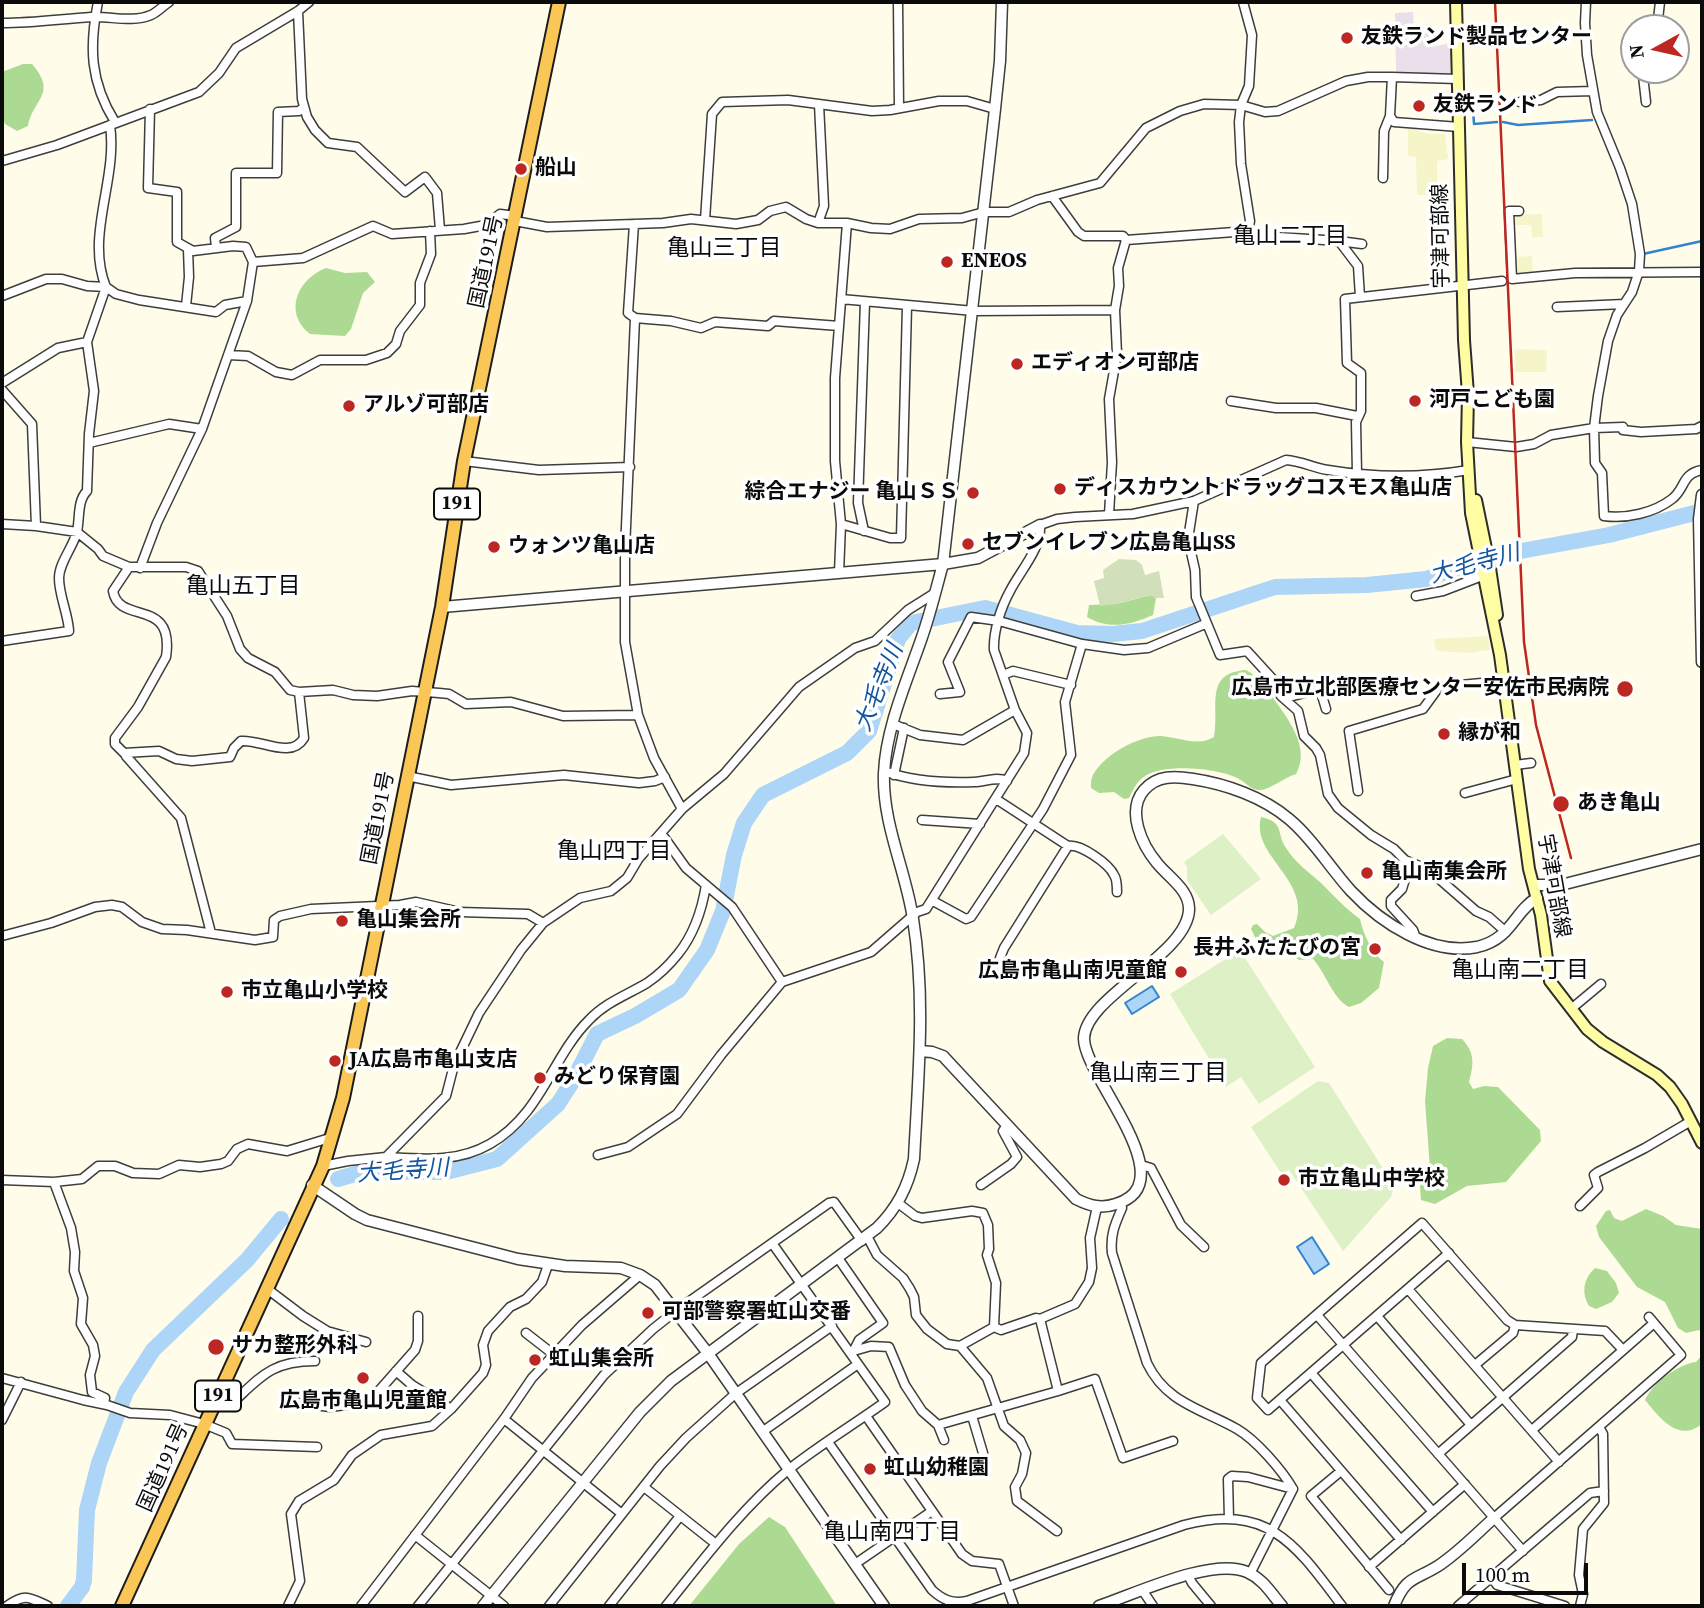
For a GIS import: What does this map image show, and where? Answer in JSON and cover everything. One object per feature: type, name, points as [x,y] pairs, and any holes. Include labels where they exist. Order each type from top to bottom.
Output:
[{"type":"highway","name":"国道191号","points":[[122,1606],[312,1185],[323,1166],[333,1137],[442,607],[464,461],[559,2]]},
{"type":"main road","name":"宇津可部線","points":[[1456,2],[1471,513],[1482,550],[1500,655],[1528,869],[1537,898],[1550,981],[1587,1029],[1657,1075],[1676,1095],[1702,1143]]},
{"type":"street","points":[[2,641],[69,631],[59,587],[59,573],[77,532],[81,497],[88,491],[94,391],[88,342],[106,287],[99,270],[100,219],[112,164],[113,123],[95,82],[94,17],[98,2]]},
{"type":"street","points":[[2,23],[42,23],[94,17],[132,19],[152,14],[169,2]]},
{"type":"street","points":[[898,2],[899,108]]},
{"type":"street","points":[[889,773],[887,748],[893,724],[923,636],[943,564],[974,312],[995,109],[1002,2]]},
{"type":"street","points":[[1243,2],[1252,35],[1250,86],[1241,105],[1239,122],[1248,231]]},
{"type":"street","points":[[1586,2],[1585,23],[1597,112],[1632,204],[1640,254],[1639,271],[1632,292],[1617,315],[1604,359],[1594,428],[1595,463],[1602,473],[1604,516],[1619,518],[1651,510],[1673,498],[1689,474],[1702,470]]},
{"type":"street","points":[[2,161],[199,92],[219,73],[236,48],[307,3]]},
{"type":"street","points":[[298,11],[303,107],[315,130],[328,142],[357,147],[405,192],[425,177],[438,193],[440,230]]},
{"type":"street","points":[[253,262],[303,258],[373,226],[392,234],[430,232],[486,225],[500,214],[547,227],[705,220],[736,224],[758,220],[770,211],[786,207],[818,223],[847,222],[890,229],[919,219],[962,218],[984,212],[1009,212],[1052,196],[1100,183],[1146,128],[1180,111],[1204,104],[1241,105],[1265,112],[1278,111],[1346,81],[1368,77],[1458,79]]},
{"type":"street","points":[[1383,178],[1384,131],[1390,116],[1392,77]]},
{"type":"street","points":[[1644,84],[1646,102]]},
{"type":"street","points":[[1520,102],[1541,100],[1557,92],[1593,91]]},
{"type":"street","points":[[705,220],[711,125],[716,107],[722,102],[769,99],[872,111],[939,101],[967,101],[995,109]]},
{"type":"street","points":[[818,223],[824,206],[819,104]]},
{"type":"street","points":[[216,247],[215,238],[236,227],[236,173],[277,173],[278,112],[299,111],[303,107]]},
{"type":"street","points":[[140,568],[157,523],[202,429],[247,301],[253,262],[246,247],[216,247],[193,251],[177,242],[177,192],[148,188],[150,109]]},
{"type":"street","points":[[1390,116],[1394,122],[1459,127]]},
{"type":"street","points":[[1052,196],[1078,232],[1084,236],[1123,236],[1126,240],[1248,231],[1263,236],[1362,244]]},
{"type":"street","points":[[1519,211],[1509,211],[1512,279],[1639,271],[1702,272]]},
{"type":"street","points":[[839,573],[841,524],[835,461],[835,378],[847,222]]},
{"type":"street","points":[[634,224],[628,313],[635,318],[671,321],[701,328],[715,322],[768,326],[774,321],[839,326]]},
{"type":"street","points":[[228,355],[248,356],[276,372],[292,375],[320,360],[366,360],[387,353],[396,344],[400,331],[421,304],[421,283],[431,254],[430,232]]},
{"type":"street","points":[[1109,515],[1112,502],[1112,462],[1109,399],[1117,354],[1115,310],[1119,286],[1118,268],[1126,240]]},
{"type":"street","points":[[1339,242],[1358,266],[1360,297]]},
{"type":"street","points":[[186,306],[188,248]]},
{"type":"street","points":[[2,296],[46,279],[62,279],[87,286],[106,287],[116,294],[139,300],[216,312],[225,305],[247,301]]},
{"type":"street","points":[[1357,474],[1357,416],[1361,411],[1361,373],[1347,363],[1345,299],[1502,281]]},
{"type":"street","points":[[841,299],[974,312],[1115,310]]},
{"type":"street","points":[[864,531],[858,503],[865,302]]},
{"type":"street","points":[[1557,307],[1624,304]]},
{"type":"street","points":[[841,524],[890,538],[901,538],[907,306]]},
{"type":"street","points":[[635,318],[625,642],[638,715],[654,758],[682,809]]},
{"type":"street","points":[[2,383],[58,348],[88,342]]},
{"type":"street","points":[[2,390],[32,424],[37,526]]},
{"type":"street","points":[[1231,401],[1276,408],[1316,408],[1357,416]]},
{"type":"street","points":[[89,443],[169,424],[202,429]]},
{"type":"street","points":[[1467,442],[1516,447],[1534,444],[1551,435],[1594,428],[1622,427],[1623,430],[1641,432],[1696,429],[1702,426]]},
{"type":"street","points":[[442,607],[943,564],[978,558],[1040,525],[1057,519],[1133,514],[1194,500],[1286,460],[1324,470],[1397,478],[1469,470]]},
{"type":"street","points":[[464,461],[539,470],[630,467]]},
{"type":"street","points":[[1702,495],[1699,536],[1702,662]]},
{"type":"street","points":[[1194,500],[1188,539],[1195,570],[1196,597],[1204,622],[1220,655],[1247,651],[1289,697],[1320,689],[1326,709]]},
{"type":"street","points":[[2,524],[77,532],[99,548],[103,555],[129,567],[186,566],[198,570],[228,617],[240,649],[248,658],[275,672],[290,690],[333,690],[353,695],[386,696],[396,692],[424,692],[449,694],[466,704],[510,702],[563,716],[638,715]]},
{"type":"street","points":[[598,1155],[628,1147],[677,1114],[721,1055],[782,982],[871,952],[933,901],[1024,753],[1027,743],[1027,733],[1015,710],[993,640],[1007,597],[1041,533],[1040,525]]},
{"type":"street","points":[[129,567],[113,591],[114,601],[121,607],[154,616],[165,632],[167,648],[166,657],[138,707],[115,738],[115,744],[124,753],[159,751],[176,759],[192,761],[230,757],[241,741],[292,748],[304,738],[299,692]]},
{"type":"street","points":[[1416,596],[1443,591],[1485,572]]},
{"type":"street","points":[[386,1157],[446,1096],[454,1065],[479,1013],[521,950],[543,923],[580,898],[611,891],[627,878],[639,858],[682,809],[724,774],[799,687],[855,648],[874,641],[908,610],[934,596]]},
{"type":"street","points":[[940,694],[960,692],[947,662],[971,617],[1000,618],[1082,644],[1124,650],[1148,648],[1204,622]]},
{"type":"street","points":[[933,901],[966,919],[971,917],[1033,822],[1072,755],[1065,702],[1082,644]]},
{"type":"street","points":[[1003,675],[1013,671],[1071,685]]},
{"type":"street","points":[[1357,791],[1349,731],[1423,709],[1439,687],[1503,681]]},
{"type":"street","points":[[1278,687],[1281,696],[1298,711],[1304,736],[1320,755],[1331,800],[1361,827],[1410,863],[1429,870],[1476,911],[1489,917],[1506,932]]},
{"type":"street","points":[[893,724],[920,735],[963,740],[1015,710]]},
{"type":"street","points":[[483,1606],[640,1412],[671,1381],[707,1352],[865,1239],[889,1216],[905,1191],[914,1158],[920,985],[913,917],[884,793],[904,728]]},
{"type":"street","points":[[126,756],[181,818],[211,933]]},
{"type":"street","points":[[1515,765],[1531,763]]},
{"type":"street","points":[[889,773],[975,782],[1001,778],[1007,781]]},
{"type":"street","points":[[407,776],[451,785],[564,775],[639,783],[664,777]]},
{"type":"street","points":[[919,1051],[943,1056],[1076,1199],[1097,1207],[1121,1203],[1129,1197],[1141,1179],[1138,1152],[1088,1055],[1084,1036],[1091,1018],[1099,1009],[1171,943],[1186,922],[1189,911],[1185,895],[1156,862],[1139,831],[1136,809],[1144,791],[1151,784],[1171,776],[1230,787],[1274,808],[1298,827],[1363,901],[1400,930],[1416,938],[1435,944],[1467,948],[1480,946],[1506,932],[1530,902],[1537,898]]},
{"type":"street","points":[[1465,793],[1517,779]]},
{"type":"street","points":[[996,799],[1033,822],[1035,827],[1068,846]]},
{"type":"street","points":[[922,820],[980,824]]},
{"type":"street","points":[[661,833],[686,868],[732,907],[782,982]]},
{"type":"street","points":[[1002,974],[1000,958],[1004,948],[1068,846],[1073,844],[1083,847],[1114,875],[1117,892]]},
{"type":"street","points":[[1534,885],[1561,885],[1702,849]]},
{"type":"street","points":[[1410,863],[1402,889],[1391,900],[1391,906],[1413,930],[1416,938]]},
{"type":"street","points":[[323,1166],[386,1157],[441,1160],[462,1156],[489,1145],[510,1130],[543,1091],[574,1037],[589,1019],[611,1000],[647,983],[680,952],[701,914],[708,887]]},
{"type":"street","points":[[2,936],[51,923],[95,907],[112,905],[122,907],[142,922],[162,929],[265,940],[273,937],[274,920],[280,916],[311,909],[416,902],[460,912],[528,914],[543,923]]},
{"type":"street","points":[[1571,1009],[1601,984]]},
{"type":"street","points":[[1580,1206],[1596,1193],[1598,1188],[1594,1175],[1691,1121]]},
{"type":"street","points":[[981,1185],[1017,1157],[1003,1131],[1007,1125]]},
{"type":"street","points":[[2,1180],[54,1182],[82,1179],[98,1166],[115,1166],[133,1173],[159,1174],[179,1165],[200,1167],[221,1164],[229,1161],[237,1149],[248,1144],[287,1151],[333,1137]]},
{"type":"street","points":[[1141,1165],[1151,1168],[1181,1225],[1204,1247]]},
{"type":"street","points":[[54,1182],[71,1228],[75,1252],[74,1271],[83,1298],[81,1324],[96,1356],[90,1375],[90,1388],[92,1392],[105,1398],[106,1404]]},
{"type":"street","points":[[312,1185],[368,1220],[548,1265],[621,1268],[640,1275],[655,1285],[707,1352],[884,1606]]},
{"type":"street","points":[[418,1606],[604,1374],[677,1310],[829,1203],[834,1202],[877,1255],[903,1278],[914,1297],[916,1315],[927,1329],[947,1344],[960,1346],[994,1327]]},
{"type":"street","points":[[898,1203],[922,1218],[972,1211],[983,1213],[988,1224],[987,1255],[996,1283],[994,1327]]},
{"type":"street","points":[[1121,1203],[1122,1208],[1113,1228],[1112,1253],[1154,1378],[1177,1399],[1239,1430],[1251,1439],[1293,1489]]},
{"type":"street","points":[[994,1327],[1001,1330],[1075,1304],[1089,1282],[1092,1268],[1090,1238],[1097,1207]]},
{"type":"street","points":[[1449,1253],[1268,1410],[1257,1398],[1261,1363],[1422,1223],[1449,1253],[1507,1320],[1515,1325],[1605,1331],[1623,1350]]},
{"type":"street","points":[[666,1606],[751,1505],[789,1469],[885,1402],[852,1351],[772,1243]]},
{"type":"street","points":[[838,1258],[883,1323],[859,1340],[852,1351]]},
{"type":"street","points":[[288,1606],[300,1581],[291,1514],[299,1502],[334,1480],[352,1455],[381,1435],[432,1426],[452,1409],[483,1373],[486,1366],[483,1345],[488,1331],[510,1307],[526,1299],[542,1282],[548,1265]]},
{"type":"street","points":[[361,1606],[553,1353],[640,1275]]},
{"type":"street","points":[[266,1288],[303,1317],[327,1331],[366,1342]]},
{"type":"street","points":[[1408,1289],[1559,1462]]},
{"type":"street","points":[[1317,1315],[1523,1551]]},
{"type":"street","points":[[293,1402],[330,1407],[369,1402],[415,1350],[418,1342],[418,1316]]},
{"type":"street","points":[[1377,1316],[1472,1425]]},
{"type":"street","points":[[1040,1318],[1058,1391]]},
{"type":"street","points":[[1394,1606],[1404,1586],[1414,1577],[1438,1565],[1681,1355],[1652,1320],[1623,1350],[1532,1430]]},
{"type":"street","points":[[1475,1365],[1513,1333],[1515,1325]]},
{"type":"street","points":[[549,1606],[685,1438],[735,1394],[832,1326]]},
{"type":"street","points":[[1438,1454],[1572,1337],[1573,1329]]},
{"type":"street","points":[[526,1333],[553,1353]]},
{"type":"street","points":[[852,1351],[871,1346],[889,1347],[905,1385],[922,1411],[938,1424],[944,1440]]},
{"type":"street","points":[[960,1346],[987,1378],[1004,1426],[1020,1440],[1026,1453],[1023,1474],[1015,1487],[1017,1501],[1057,1531]]},
{"type":"street","points":[[214,1404],[229,1406],[267,1370],[298,1361],[315,1361]]},
{"type":"street","points":[[762,1432],[858,1364]]},
{"type":"street","points":[[396,1371],[412,1385],[452,1409]]},
{"type":"street","points":[[1311,1373],[1433,1512]]},
{"type":"street","points":[[2,1378],[106,1404],[130,1413],[170,1415],[204,1424],[226,1433],[232,1444],[317,1447]]},
{"type":"street","points":[[938,1424],[999,1409],[1095,1379],[1123,1458],[1173,1441]]},
{"type":"street","points":[[2,1420],[21,1382]]},
{"type":"street","points":[[1280,1400],[1401,1539]]},
{"type":"street","points":[[866,1416],[962,1554],[972,1561],[999,1564],[1014,1606]]},
{"type":"street","points":[[972,1416],[983,1453]]},
{"type":"street","points":[[504,1419],[622,1514]]},
{"type":"street","points":[[1580,1606],[1583,1594],[1579,1575],[1583,1529],[1604,1503],[1604,1434],[1598,1427]]},
{"type":"street","points":[[828,1442],[932,1590],[948,1601],[967,1601],[1184,1525],[1206,1519],[1229,1519],[1260,1525],[1286,1539],[1302,1554],[1342,1606]]},
{"type":"street","points":[[1341,1471],[1311,1496],[1389,1591]]},
{"type":"street","points":[[1229,1519],[1228,1479],[1232,1476],[1248,1477],[1293,1489]]},
{"type":"street","points":[[1369,1567],[1465,1484]]},
{"type":"street","points":[[644,1487],[716,1544]]},
{"type":"street","points":[[1250,1574],[1293,1489]]},
{"type":"street","points":[[1458,1606],[1590,1493],[1604,1491]]},
{"type":"street","points":[[855,1564],[932,1511]]},
{"type":"street","points":[[609,1606],[680,1516]]},
{"type":"street","points":[[415,1535],[504,1606]]},
{"type":"street","points":[[1099,1606],[1188,1575],[1222,1567],[1250,1574],[1266,1584],[1282,1606]]},
{"type":"street","points":[[1188,1575],[1211,1606]]},
{"type":"street","points":[[1492,1578],[1497,1585],[1564,1606]]},
{"type":"street","points":[[1143,1591],[1153,1606]]},
{"type":"street","points":[[7,1606],[18,1598],[27,1597],[48,1606]]},
{"type":"shaded area","points":[[1413,12],[1414,27],[1427,27],[1432,47],[1450,43],[1450,76],[1396,72],[1395,13]]},
{"type":"green space","points":[[23,64],[32,64],[43,83],[43,90],[28,126],[17,131],[5,124],[2,115],[2,72]]},
{"type":"green space","points":[[1408,127],[1429,134],[1445,134],[1448,159],[1437,161],[1437,195],[1417,195],[1416,157],[1408,156]]},
{"type":"green space","points":[[1542,214],[1543,237],[1532,237],[1531,225],[1511,225],[1512,215]]},
{"type":"green space","points":[[1532,256],[1533,274],[1514,275],[1514,257]]},
{"type":"green space","points":[[326,268],[345,273],[367,272],[375,282],[363,293],[351,329],[345,336],[310,334],[297,316],[297,297],[301,288],[307,280]]},
{"type":"green space","points":[[1515,349],[1547,350],[1546,372],[1515,372]]},
{"type":"green space","points":[[1119,559],[1136,560],[1142,565],[1145,575],[1159,571],[1164,598],[1151,595],[1100,606],[1094,581],[1104,578],[1103,570]]},
{"type":"green space","points":[[1151,595],[1156,598],[1153,615],[1136,621],[1112,625],[1087,617],[1089,605],[1116,604]]},
{"type":"green space","points":[[1488,636],[1490,650],[1468,653],[1436,651],[1434,639]]},
{"type":"green space","points":[[1246,670],[1263,684],[1293,727],[1301,755],[1296,774],[1268,788],[1257,790],[1228,775],[1177,768],[1145,776],[1137,783],[1129,798],[1124,799],[1114,792],[1099,793],[1091,788],[1092,777],[1103,762],[1132,743],[1161,736],[1195,741],[1214,737],[1216,693],[1219,685],[1233,673]]},
{"type":"green space","points":[[1261,817],[1277,825],[1283,843],[1293,858],[1360,919],[1369,943],[1384,962],[1379,988],[1361,1003],[1349,1007],[1343,1003],[1313,959],[1299,960],[1269,951],[1256,939],[1251,929],[1253,925],[1257,924],[1273,936],[1294,928],[1298,911],[1296,896],[1290,883],[1264,845],[1260,831]]},
{"type":"green space","points":[[1223,834],[1261,879],[1211,915],[1187,880],[1187,867],[1184,862]]},
{"type":"green space","points":[[1240,950],[1315,1067],[1259,1104],[1241,1077],[1226,1087],[1170,994]]},
{"type":"green space","points":[[1447,1038],[1462,1039],[1469,1049],[1472,1064],[1469,1082],[1473,1089],[1484,1086],[1498,1087],[1540,1130],[1541,1141],[1506,1182],[1467,1186],[1435,1204],[1421,1200],[1420,1186],[1430,1169],[1425,1101],[1433,1046]]},
{"type":"green space","points":[[1318,1081],[1329,1083],[1394,1186],[1391,1197],[1343,1251],[1289,1170],[1281,1173],[1251,1127]]},
{"type":"green space","points":[[1646,1209],[1676,1225],[1702,1229],[1702,1333],[1699,1330],[1686,1333],[1678,1328],[1665,1302],[1637,1287],[1599,1237],[1596,1226],[1606,1211],[1610,1210],[1614,1218],[1622,1221]]},
{"type":"green space","points":[[1595,1268],[1607,1271],[1616,1283],[1619,1293],[1612,1302],[1596,1309],[1589,1306],[1584,1291],[1586,1281]]},
{"type":"green space","points":[[1702,1355],[1702,1424],[1685,1431],[1677,1430],[1663,1421],[1645,1400],[1666,1376],[1696,1362]]},
{"type":"green space","points":[[769,1517],[785,1527],[837,1606],[689,1606],[739,1544]]},
{"type":"water","points":[[1152,986],[1159,997],[1132,1014],[1125,1003]]},
{"type":"water","points":[[1312,1237],[1329,1264],[1314,1274],[1297,1247]]},
{"type":"waterway","points":[[1466,92],[1472,94],[1474,124],[1497,122]]},
{"type":"waterway","points":[[1503,122],[1518,125],[1592,120]]},
{"type":"waterway","points":[[1643,254],[1702,241]]},
{"type":"waterway","name":"大毛寺川","points":[[338,1179],[365,1171],[446,1172],[497,1159],[558,1104],[597,1034],[635,1016],[679,990],[707,950],[723,911],[734,855],[744,823],[763,795],[847,753],[869,731],[898,639],[911,623],[985,608],[1077,633],[1113,634],[1142,631],[1275,587],[1367,585],[1426,579],[1488,557],[1609,535],[1702,511]]},
{"type":"waterway","name":"大毛寺川","points":[[68,1606],[84,1580],[87,1510],[99,1463],[126,1392],[153,1350],[247,1260],[281,1219]]},
{"type":"railway","points":[[1495,2],[1524,642],[1536,725],[1571,858]]},
{"type":"place","name":"友鉄ランド製品センター","points":[[1347,38]]},
{"type":"place","name":"友鉄ランド","points":[[1419,106]]},
{"type":"place","name":"船山","points":[[521,169]]},
{"type":"place","name":"ENEOS","points":[[947,262]]},
{"type":"place","name":"エディオン可部店","points":[[1017,364]]},
{"type":"place","name":"河戸こども園","points":[[1415,401]]},
{"type":"place","name":"アルゾ可部店","points":[[349,406]]},
{"type":"place","name":"ディスカウントドラッグコスモス亀山店","points":[[1060,489]]},
{"type":"place","name":"綜合エナジー 亀山ＳＳ","points":[[973,493]]},
{"type":"place","name":"セブンイレブン広島亀山SS","points":[[968,544]]},
{"type":"place","name":"ウォンツ亀山店","points":[[494,547]]},
{"type":"place","name":"広島市立北部医療センター安佐市民病院","points":[[1625,689]]},
{"type":"place","name":"縁が和","points":[[1444,734]]},
{"type":"place","name":"あき亀山","points":[[1561,804]]},
{"type":"place","name":"亀山南集会所","points":[[1367,873]]},
{"type":"place","name":"亀山集会所","points":[[342,921]]},
{"type":"place","name":"長井ふたたびの宮","points":[[1375,949]]},
{"type":"place","name":"広島市亀山南児童館","points":[[1181,972]]},
{"type":"place","name":"市立亀山小学校","points":[[227,992]]},
{"type":"place","name":"JA広島市亀山支店","points":[[335,1061]]},
{"type":"place","name":"みどり保育園","points":[[540,1078]]},
{"type":"place","name":"市立亀山中学校","points":[[1284,1180]]},
{"type":"place","name":"可部警察署虹山交番","points":[[648,1313]]},
{"type":"place","name":"サカ整形外科","points":[[216,1347]]},
{"type":"place","name":"虹山集会所","points":[[535,1360]]},
{"type":"place","name":"広島市亀山児童館","points":[[363,1378]]},
{"type":"place","name":"虹山幼稚園","points":[[870,1469]]},
{"type":"district","name":"亀山二丁目","points":[[1290,237]]},
{"type":"district","name":"亀山三丁目","points":[[724,249]]},
{"type":"district","name":"亀山五丁目","points":[[243,587]]},
{"type":"district","name":"亀山四丁目","points":[[614,852]]},
{"type":"district","name":"亀山南二丁目","points":[[1520,971]]},
{"type":"district","name":"亀山南三丁目","points":[[1158,1074]]},
{"type":"district","name":"亀山南四丁目","points":[[892,1533]]}]
